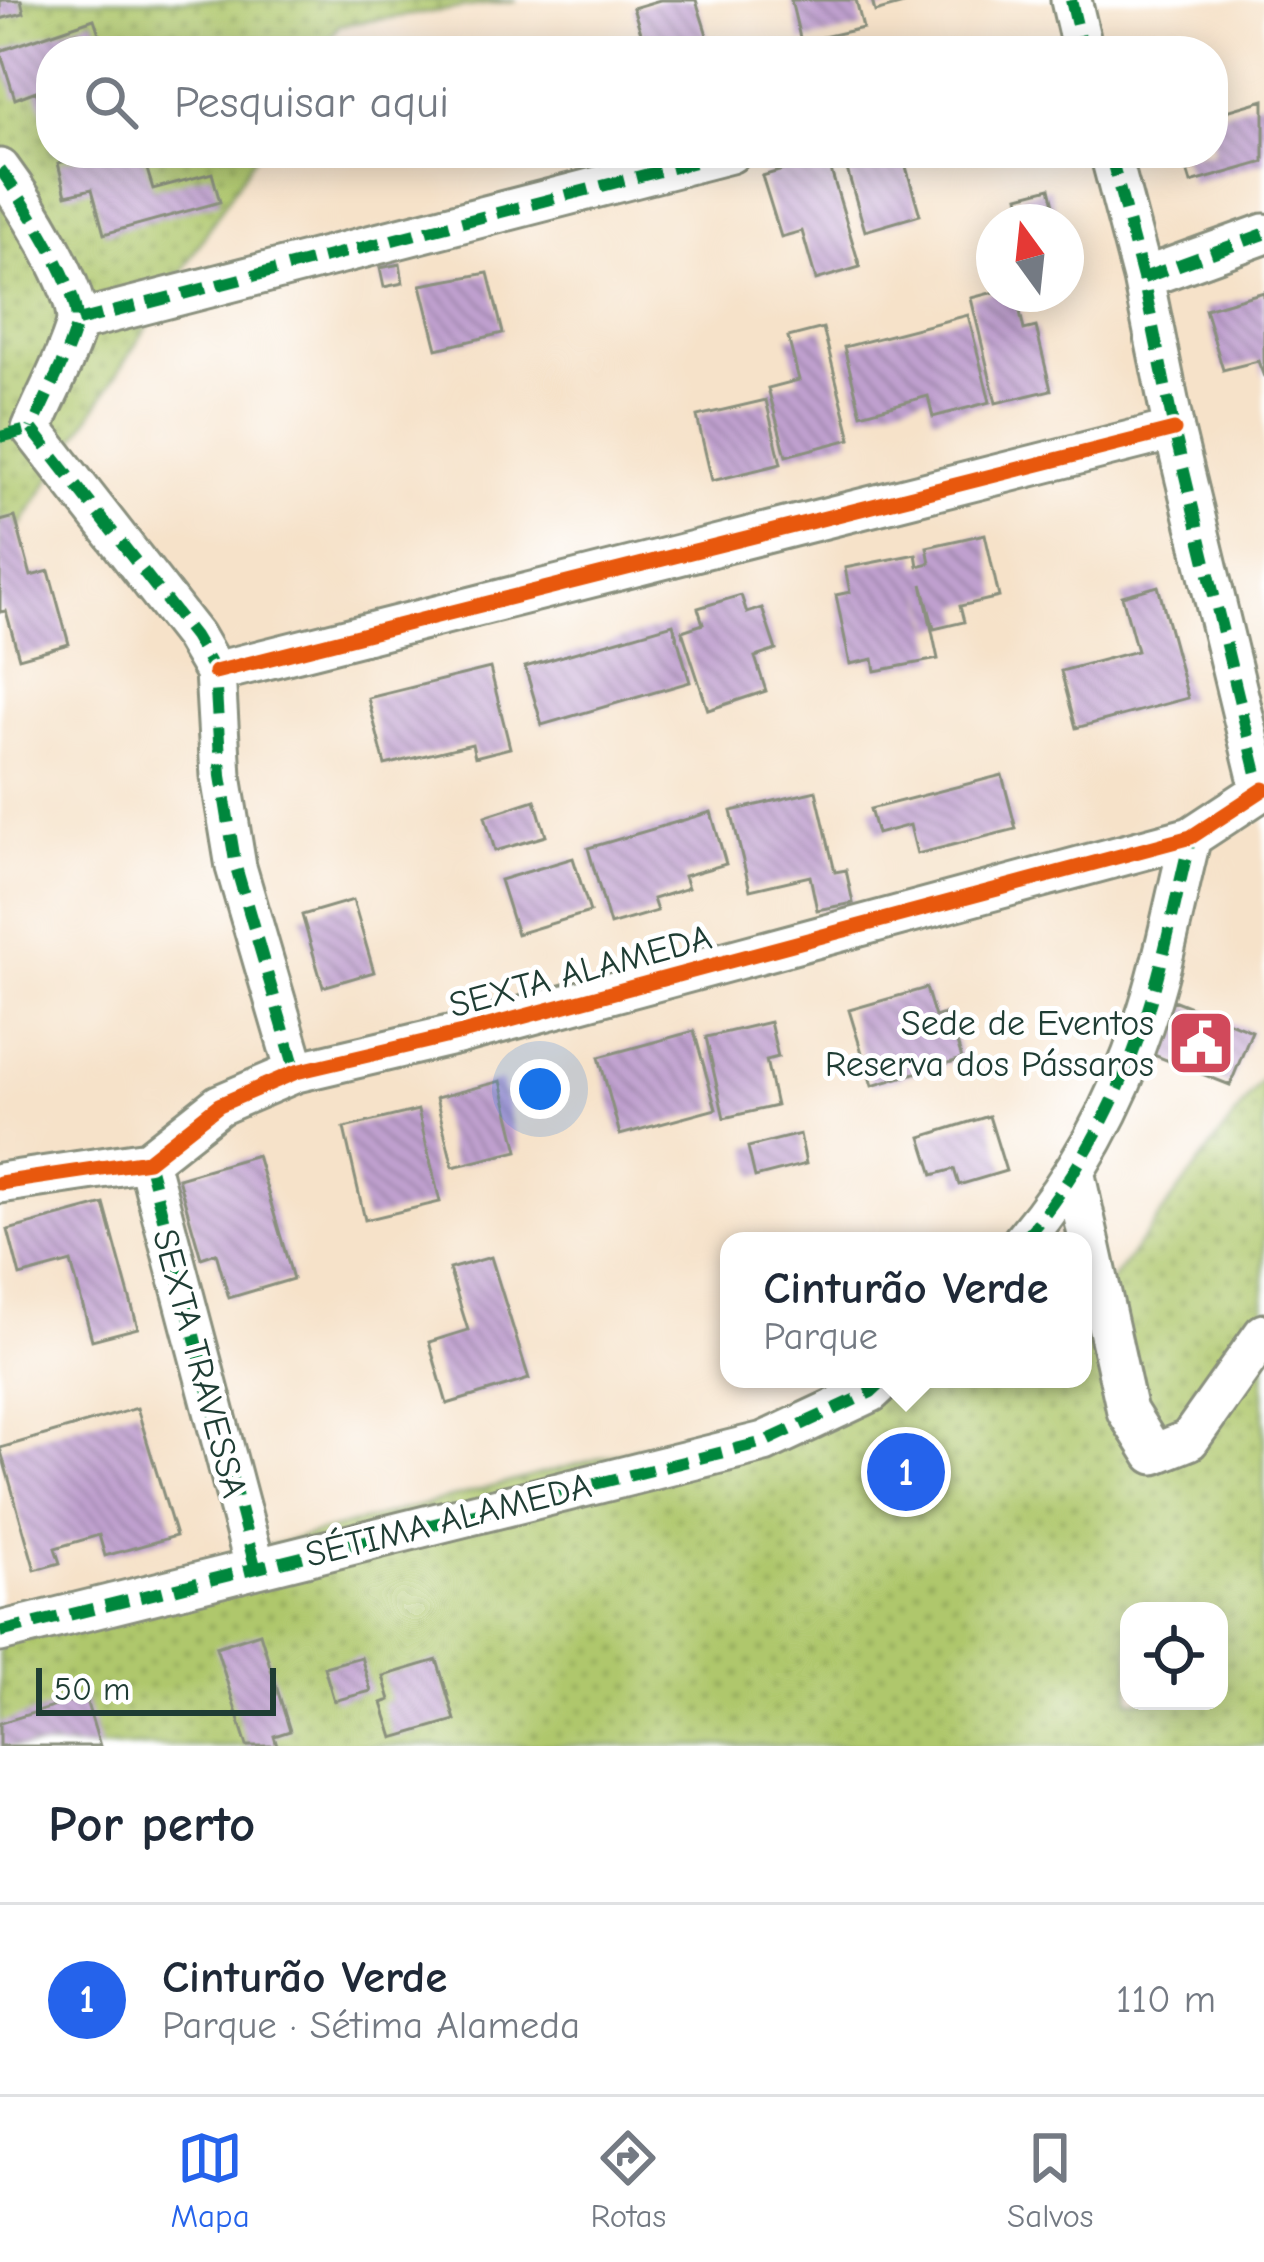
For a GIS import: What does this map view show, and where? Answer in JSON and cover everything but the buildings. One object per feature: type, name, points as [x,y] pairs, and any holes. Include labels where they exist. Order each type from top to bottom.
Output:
[{"type":"street","points":[[1071,0],[1079,36]]},
{"type":"street","points":[[78,321],[672,168]]},
{"type":"street","points":[[1114,168],[1263,790]]},
{"type":"street","points":[[0,169],[24,201],[67,282],[78,321],[16,433],[194,636],[215,672],[221,776],[236,867],[296,1072]]},
{"type":"street","points":[[1143,278],[1264,233]]},
{"type":"street","points":[[215,672],[1174,430]]},
{"type":"street","name":"SEXTA ALAMEDA","points":[[0,1183],[148,1161],[219,1106],[296,1072],[462,1033],[1191,837],[1263,790]]},
{"type":"street","points":[[1031,1232],[1059,1198],[1115,1096],[1144,1024],[1191,837]]},
{"type":"street","name":"SEXTA TRAVESSA","points":[[148,1161],[255,1566]]},
{"type":"street","points":[[1074,1171],[1087,1232]]},
{"type":"street","points":[[1092,1253],[1127,1411],[1154,1454],[1189,1440],[1264,1334]]},
{"type":"street","name":"SÉTIMA ALAMEDA","points":[[0,1632],[764,1442],[876,1388]]},
{"type":"green space","points":[[0,0],[517,0],[339,25],[332,36],[36,36],[36,168],[247,168],[0,558]]},
{"type":"green space","points":[[1264,1077],[1264,1746],[0,1746],[0,1617],[865,1388],[1092,1388],[1092,1307]]},
{"type":"marked path","points":[[1071,0],[1079,36]]},
{"type":"marked path","points":[[78,321],[672,168]]},
{"type":"marked path","points":[[1114,168],[1261,790]]},
{"type":"marked path","points":[[0,169],[61,269],[76,311],[72,339],[32,429]]},
{"type":"marked path","points":[[1143,278],[1264,234]]},
{"type":"marked path","points":[[32,429],[194,636],[215,672],[221,776],[236,867],[296,1072]]},
{"type":"marked path","points":[[0,437],[32,429]]},
{"type":"marked path","points":[[1030,1232],[1077,1166],[1133,1054],[1157,979],[1191,837],[1184,839]]},
{"type":"marked path","points":[[148,1161],[255,1566]]},
{"type":"marked path","points":[[0,1632],[764,1442],[875,1388]]},
{"type":"cycle path","points":[[215,672],[1174,430]]},
{"type":"cycle path","points":[[0,1183],[148,1161],[219,1105],[296,1072],[462,1033],[1191,837],[1264,789]]},
{"type":"place","name":"Sede de Eventos Reserva dos Pássaros","points":[[1201,1043]]},
{"type":"place","name":"Cinturão Verde","points":[[906,1472]]}]
